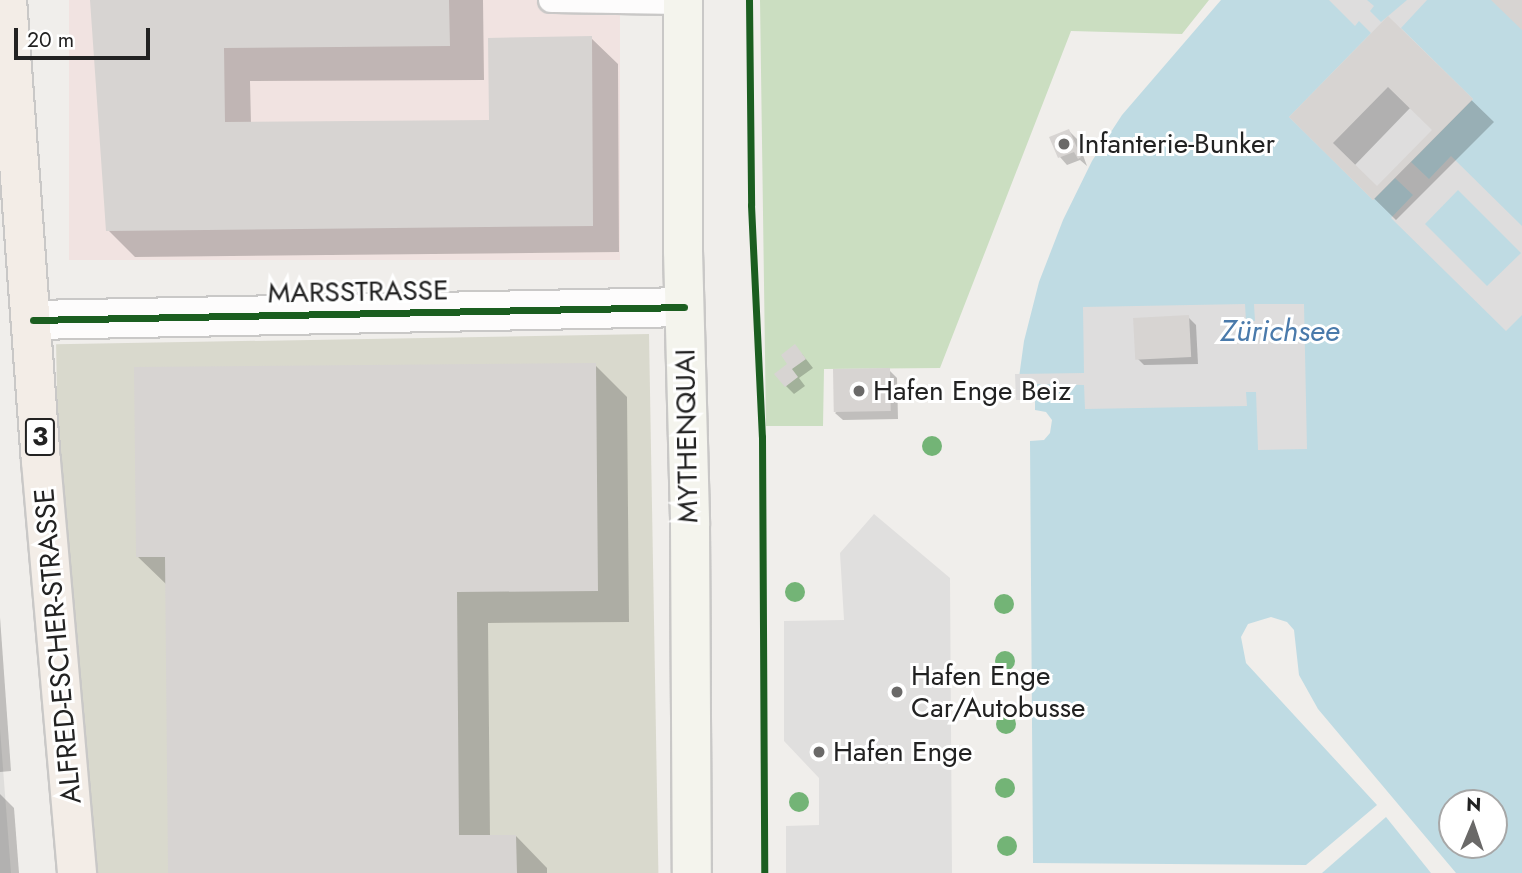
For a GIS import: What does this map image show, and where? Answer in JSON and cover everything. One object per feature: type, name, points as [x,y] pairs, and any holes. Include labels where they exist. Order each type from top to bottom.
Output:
[{"type":"main road","name":"ALFRED-ESCHER-STRASSE","points":[[7,0],[33,320],[41,461],[77,873]]},
{"type":"main road","name":"MYTHENQUAI","points":[[683,1],[684,307],[690,525],[692,873]]},
{"type":"street","name":"MARSSTRASSE","points":[[33,320],[684,307]]},
{"type":"lane","points":[[551,0],[683,1]]},
{"type":"shaded area","points":[[69,0],[620,0],[620,260],[69,260]]},
{"type":"shaded area","points":[[649,334],[658,873],[65,873],[56,344]]},
{"type":"shaded area","points":[[874,514],[950,578],[952,873],[786,873],[786,826],[819,825],[819,778],[784,741],[784,621],[844,620],[840,553]]},
{"type":"shaded area","points":[[0,729],[11,873],[0,873]]},
{"type":"green space","points":[[760,0],[1209,0],[1182,34],[1071,31],[940,368],[824,369],[823,426],[766,426]]},
{"type":"water","name":"Zürichsee","points":[[1221,0],[1522,0],[1522,873],[1456,873],[1444,859],[1508,859],[1508,789],[1438,789],[1438,852],[1318,709],[1299,675],[1294,630],[1287,622],[1271,617],[1248,624],[1241,637],[1246,663],[1377,805],[1306,865],[1033,863],[1030,441],[1044,440],[1050,433],[1052,420],[1046,412],[1035,410],[1035,392],[1017,392],[1024,341],[1039,282],[1063,220],[1092,161],[1122,115]]},
{"type":"water","points":[[1386,817],[1431,873],[1322,873]]},
{"type":"pier","points":[[1329,0],[1367,0],[1374,6],[1370,11],[1381,22],[1407,0],[1427,0],[1401,28],[1473,99],[1411,162],[1429,179],[1451,156],[1522,226],[1522,315],[1506,331],[1391,218],[1413,195],[1395,178],[1373,200],[1289,117],[1371,33],[1359,21],[1355,26]],"holes":[[[1458,190],[1521,253],[1487,286],[1425,224]]]},
{"type":"pier","points":[[1245,304],[1246,322],[1255,321],[1254,304],[1304,304],[1307,449],[1258,450],[1256,392],[1246,392],[1247,406],[1085,409],[1084,385],[1033,384],[1033,400],[1016,400],[1015,374],[1084,373],[1083,307]]},
{"type":"building","points":[[90,0],[449,0],[450,46],[224,48],[225,122],[489,120],[488,38],[592,36],[593,226],[106,231]]},
{"type":"building","points":[[1491,0],[1522,0],[1522,30]]},
{"type":"building","points":[[1388,16],[1473,99],[1373,200],[1289,117]],"holes":[[[1388,87],[1432,130],[1377,186],[1333,143]]]},
{"type":"building","name":"Infanterie-Bunker","points":[[1069,129],[1081,157],[1078,159],[1074,152],[1058,158],[1049,137]]},
{"type":"building","points":[[1189,315],[1191,357],[1135,360],[1133,318]]},
{"type":"building","points":[[795,344],[806,359],[792,369],[798,377],[785,387],[774,374],[787,364],[781,355]]},
{"type":"building","points":[[596,363],[598,591],[457,592],[459,835],[516,835],[517,873],[168,873],[165,557],[136,557],[134,367]]},
{"type":"building","points":[[890,368],[891,411],[834,412],[833,369]]},
{"type":"cycle path","points":[[749,0],[751,205],[762,437],[764,873]]},
{"type":"cycle path","points":[[33,320],[684,307]]},
{"type":"place","name":"Infanterie-Bunker","points":[[1064,144]]},
{"type":"place","name":"Hafen Enge Beiz","points":[[859,391]]},
{"type":"place","name":"Hafen Enge Car/Autobusse","points":[[897,692]]},
{"type":"place","name":"Hafen Enge","points":[[819,752]]}]
